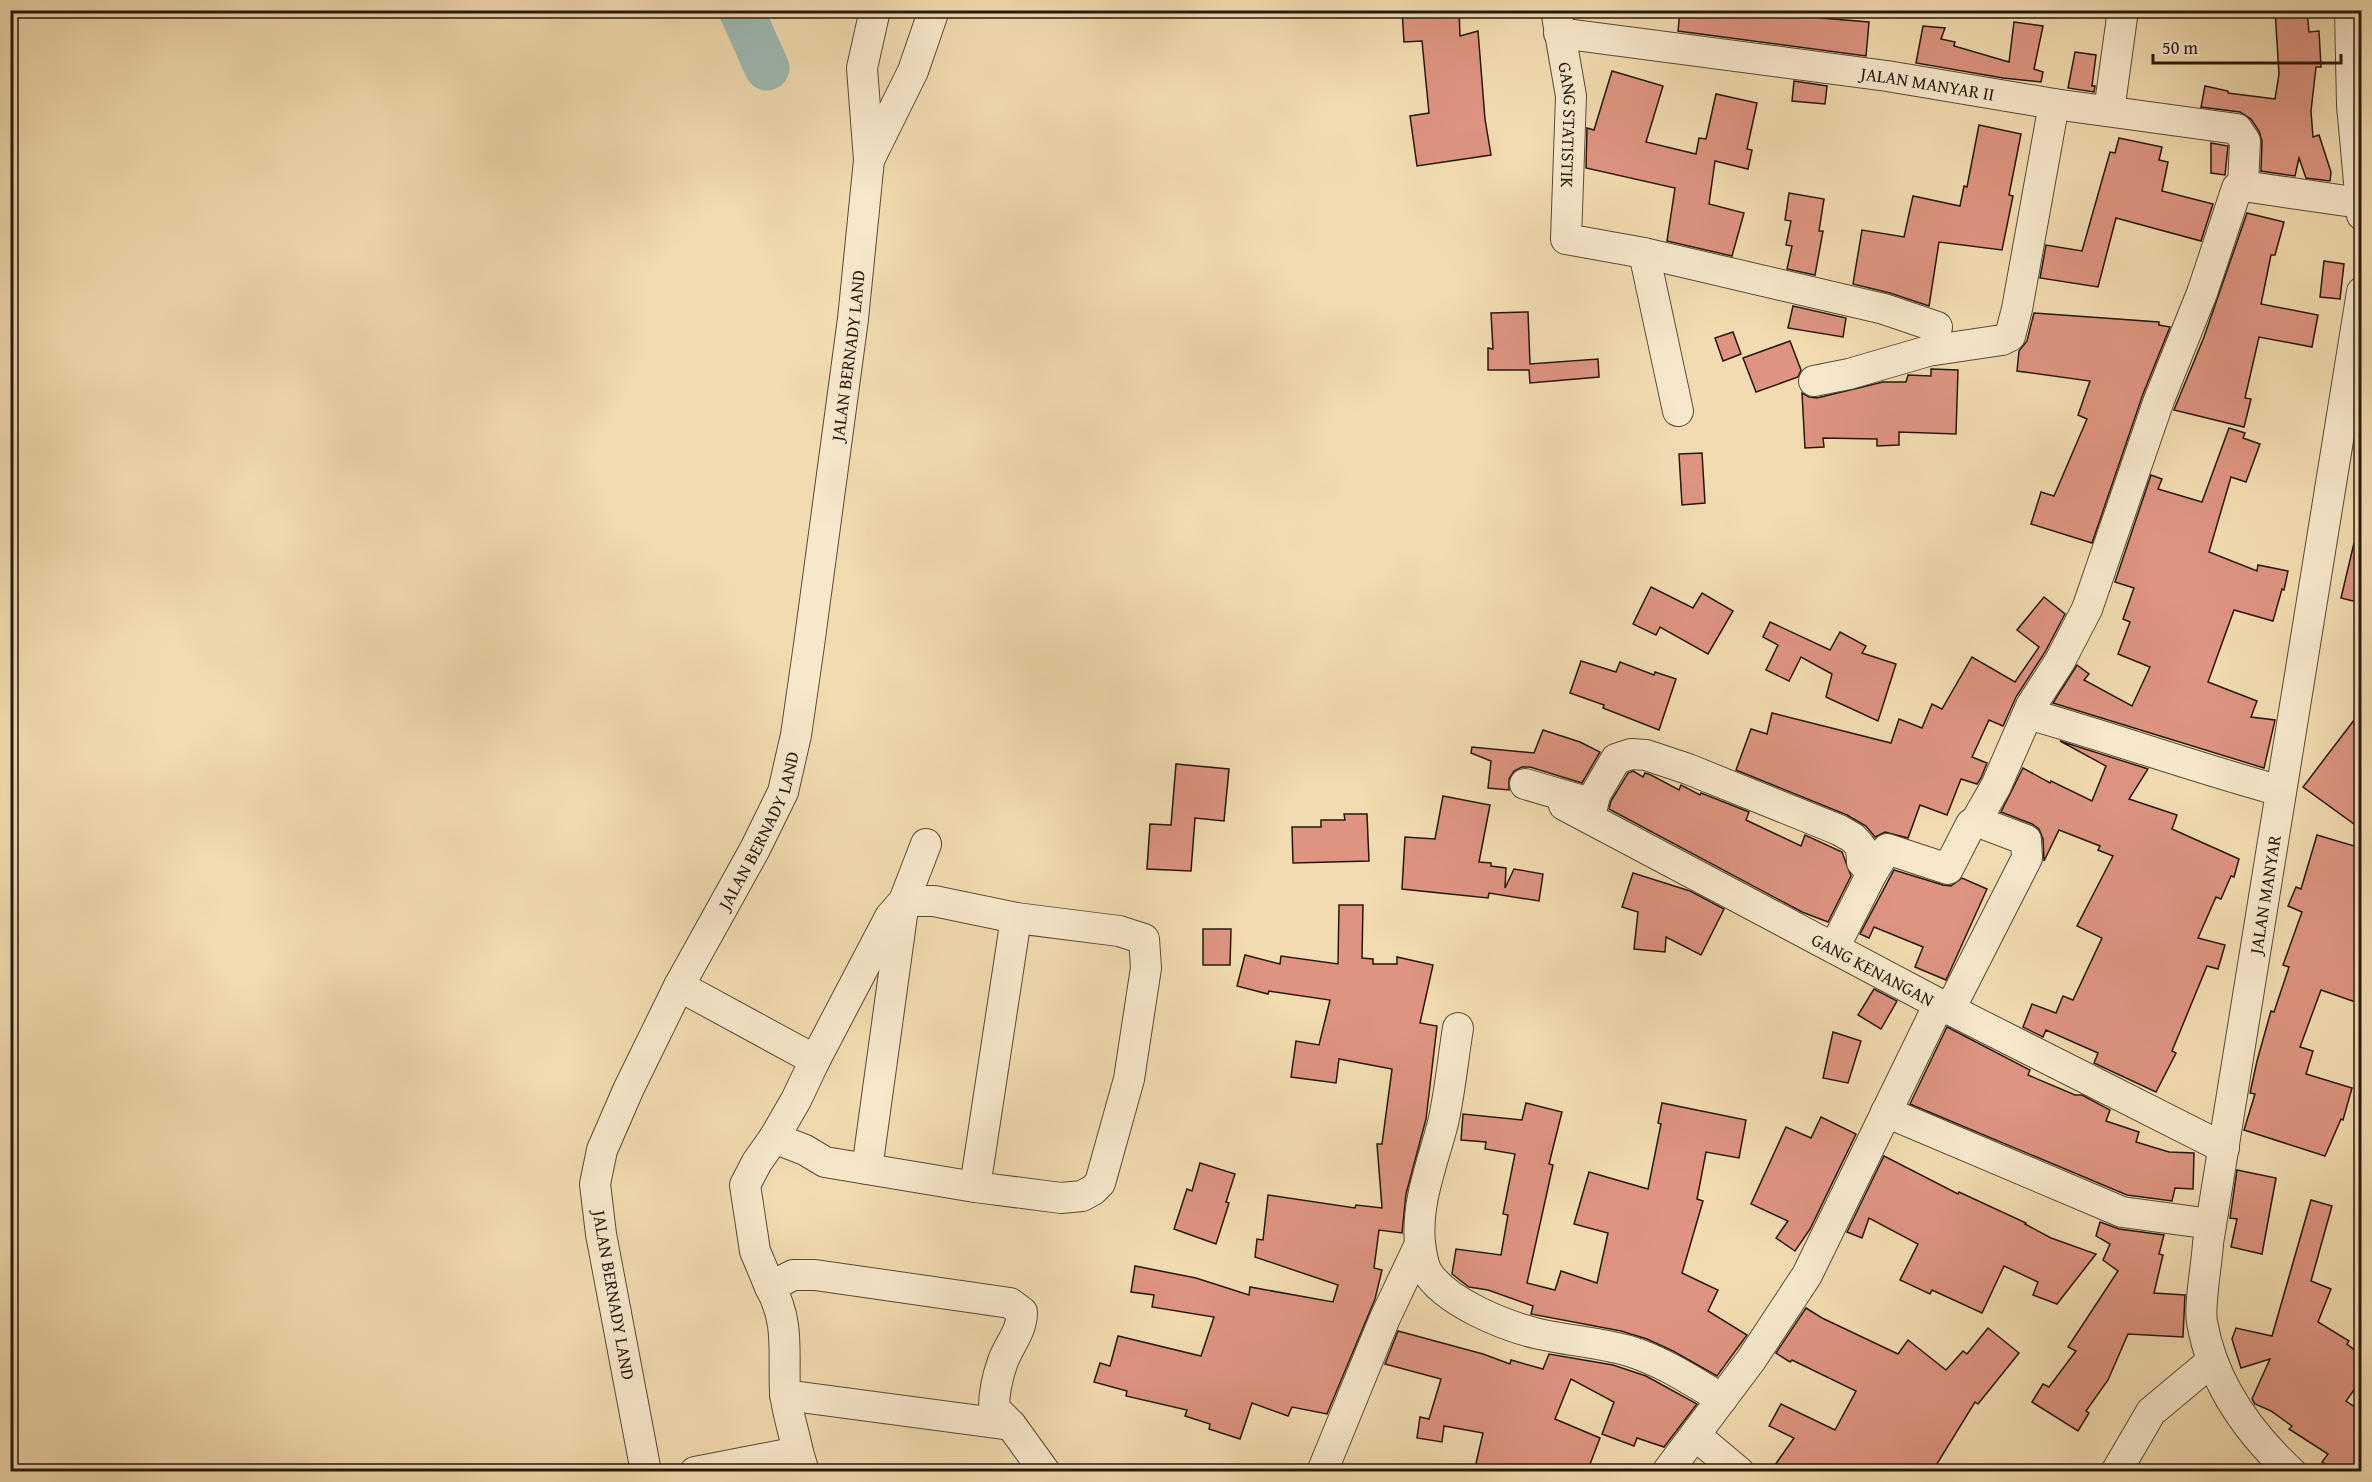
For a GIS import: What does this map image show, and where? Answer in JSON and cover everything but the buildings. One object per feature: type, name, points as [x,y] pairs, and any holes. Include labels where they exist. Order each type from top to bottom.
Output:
[{"type":"street","name":"JALAN BERNADY LAND","points":[[646,1472],[601,1234],[595,1184],[602,1150],[679,986],[755,849],[783,792],[796,735],[853,319],[869,160],[862,68],[875,10]]},
{"type":"street","name":"JALAN BERNADY LAND","points":[[869,160],[913,71],[934,10]]},
{"type":"street","points":[[2109,111],[2123,10]]},
{"type":"street","points":[[1834,948],[1872,873],[1887,849],[1948,869],[1971,824],[1977,821],[1996,786],[2028,714],[2060,661],[2087,609],[2145,439],[2202,293],[2237,188],[2243,186],[2361,209],[2352,105],[2350,10]]},
{"type":"street","name":"JALAN MANYAR II","points":[[1558,22],[2054,104],[2237,129],[2245,141],[2243,186]]},
{"type":"street","name":"GANG STATISTIK","points":[[1558,22],[1571,96],[1566,239],[1644,253]]},
{"type":"street","points":[[1814,381],[1849,374],[1928,351],[2002,340],[2010,336],[2054,104]]},
{"type":"street","points":[[1678,411],[1644,253],[1884,309],[1937,327]]},
{"type":"street","name":"JALAN MANYAR","points":[[2291,1472],[2269,1451],[2231,1400],[2212,1362],[2202,1320],[2211,1224],[2361,292]]},
{"type":"street","points":[[2028,714],[2098,734],[2204,770],[2282,790]]},
{"type":"street","name":"GANG KENANGAN","points":[[1872,873],[1862,862],[1861,847],[1853,838],[1839,830],[1688,769],[1646,755],[1631,754],[1616,759],[1595,795],[1593,804],[1526,784],[1945,1007],[2224,1148]]},
{"type":"street","points":[[1667,1472],[1751,1360],[1807,1275],[1887,1112],[2027,858],[2026,840],[1977,821]]},
{"type":"street","points":[[867,1169],[904,901],[926,844]]},
{"type":"street","points":[[695,1472],[801,1462],[785,1395],[784,1326],[780,1305],[755,1251],[745,1185],[796,1100],[890,917],[904,901],[934,901],[1016,918],[1119,931],[1144,939],[1146,968],[1129,1079],[1100,1183],[1082,1196],[1061,1198],[975,1187],[825,1162],[805,1150],[774,1138]]},
{"type":"street","points":[[975,1187],[1016,918]]},
{"type":"street","points":[[679,986],[815,1060]]},
{"type":"street","points":[[1458,1028],[1443,1121],[1427,1178],[1421,1216],[1420,1244],[1426,1269],[1447,1294],[1498,1320],[1538,1334],[1591,1341],[1631,1352],[1672,1369],[1722,1399]]},
{"type":"street","points":[[1887,1112],[1941,1137],[2122,1212],[2211,1224]]},
{"type":"street","points":[[1322,1472],[1385,1318],[1420,1244]]},
{"type":"street","points":[[770,1287],[793,1275],[815,1275],[1010,1303],[1022,1312],[1022,1325],[1003,1361],[994,1408],[1011,1425],[1045,1472]]},
{"type":"street","points":[[2116,1472],[2151,1412],[2212,1362]]},
{"type":"street","points":[[785,1395],[1011,1425]]},
{"type":"street","points":[[1695,1435],[1739,1472]]},
{"type":"waterway","points":[[741,10],[767,68]]}]
